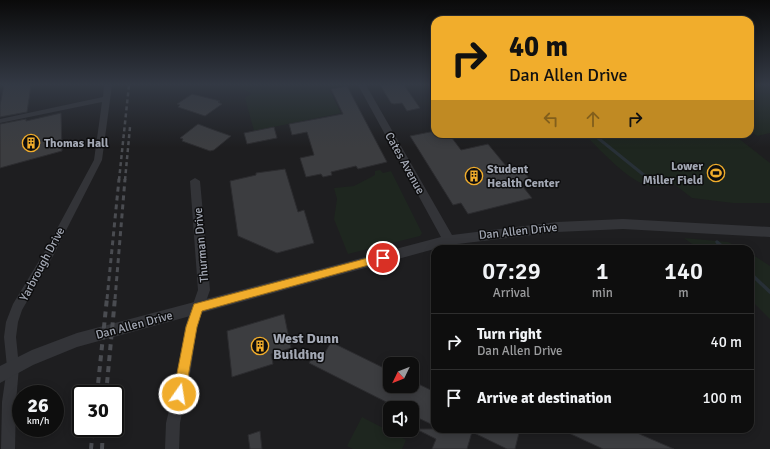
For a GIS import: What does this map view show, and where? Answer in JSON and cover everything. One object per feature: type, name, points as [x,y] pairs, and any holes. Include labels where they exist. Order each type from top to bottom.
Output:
[{"type":"street","points":[[0,121],[72,106]]},
{"type":"street","name":"Yarbrough Drive","points":[[8,449],[9,402],[14,367],[10,338],[12,322],[17,308],[50,253],[64,222],[98,160],[105,106]]},
{"type":"street","name":"Cates Avenue","points":[[374,106],[449,240]]},
{"type":"street","name":"Thurman Drive","points":[[172,449],[175,412],[185,369],[191,327],[204,290],[195,181]]},
{"type":"street","name":"Dan Allen Drive","points":[[0,375],[14,367],[77,340],[449,240],[557,227],[623,224],[770,232]]},
{"type":"shaded area","points":[[0,106],[431,106],[431,138],[754,138],[754,106],[770,106],[770,449],[0,449]]},
{"type":"shaded area","points":[[247,106],[337,106],[341,113],[254,131]]},
{"type":"shaded area","points":[[754,106],[770,106],[770,133],[757,136],[754,134]]},
{"type":"shaded area","name":"Lower Miller Field","points":[[588,138],[738,138],[770,163],[770,203],[733,203],[692,198],[674,184],[656,187],[642,183],[624,172]]},
{"type":"shaded area","points":[[380,170],[383,173],[391,171],[422,233],[420,236],[348,254],[334,219],[337,199],[334,188],[354,186],[375,175],[375,171]]},
{"type":"shaded area","points":[[684,238],[728,242],[734,245],[694,245]]},
{"type":"shaded area","points":[[754,256],[770,266],[770,319],[754,303]]},
{"type":"shaded area","points":[[362,417],[383,428],[383,437],[400,437],[406,440],[402,449],[353,449],[347,446]]},
{"type":"building","points":[[0,106],[28,106],[27,112],[0,117]]},
{"type":"building","points":[[179,106],[219,106],[205,116],[178,107]]},
{"type":"building","points":[[339,106],[358,106],[387,162],[358,169],[356,166],[331,172],[332,175],[323,177],[321,174],[306,177],[300,158],[314,155],[307,132],[292,135],[289,124],[343,114]]},
{"type":"building","points":[[404,106],[419,106],[420,108],[407,111]]},
{"type":"building","name":"Thomas Hall","points":[[61,113],[62,151],[0,168],[0,124],[26,119],[26,121]]},
{"type":"building","points":[[198,124],[231,136],[214,150],[210,151],[182,141],[183,139],[180,138]]},
{"type":"building","points":[[274,127],[277,138],[247,144],[244,133]]},
{"type":"building","name":"Student Health Center","points":[[431,132],[431,138],[452,138],[461,150],[488,144],[511,172],[522,170],[531,180],[520,183],[532,198],[468,214],[461,203],[453,205],[410,136]]},
{"type":"building","points":[[285,169],[298,212],[304,210],[314,243],[277,253],[238,236],[230,181],[256,175],[256,173]]},
{"type":"building","name":"West Dunn Building","points":[[284,314],[291,348],[271,354],[273,364],[232,377],[227,331]]},
{"type":"building","points":[[331,342],[383,368],[383,393],[419,393],[419,384],[431,390],[431,424],[419,418],[419,401],[384,401],[309,363],[316,352],[323,356]]},
{"type":"building","points":[[419,429],[431,429],[431,433],[472,433],[467,449],[432,449],[436,439],[419,430]]},
{"type":"building","points":[[260,431],[262,449],[250,449],[248,435]]},
{"type":"building","points":[[474,433],[519,433],[515,449],[507,449]]},
{"type":"building","points":[[569,433],[637,433],[674,449],[603,449]]},
{"type":"waterway","points":[[598,138],[650,180],[648,179]]},
{"type":"waterway","points":[[717,242],[720,245]]},
{"type":"waterway","points":[[754,277],[770,292]]},
{"type":"railway","points":[[119,180],[127,106]]},
{"type":"railway","points":[[125,180],[130,127]]},
{"type":"railway","points":[[107,299],[119,179]]},
{"type":"railway","points":[[115,299],[125,179]]},
{"type":"railway","points":[[98,385],[107,298]]},
{"type":"railway","points":[[107,385],[115,298]]},
{"type":"railway","points":[[91,449],[92,437]]},
{"type":"railway","points":[[102,449],[103,437]]},
{"type":"place","name":"Thomas Hall","points":[[31,143]]},
{"type":"place","name":"Lower Miller Field","points":[[716,173]]},
{"type":"place","name":"Student Health Center","points":[[474,176]]},
{"type":"place","name":"West Dunn Building","points":[[260,346]]},
{"type":"route","points":[[179,394],[185,369],[191,327],[198,308],[383,258]]}]
